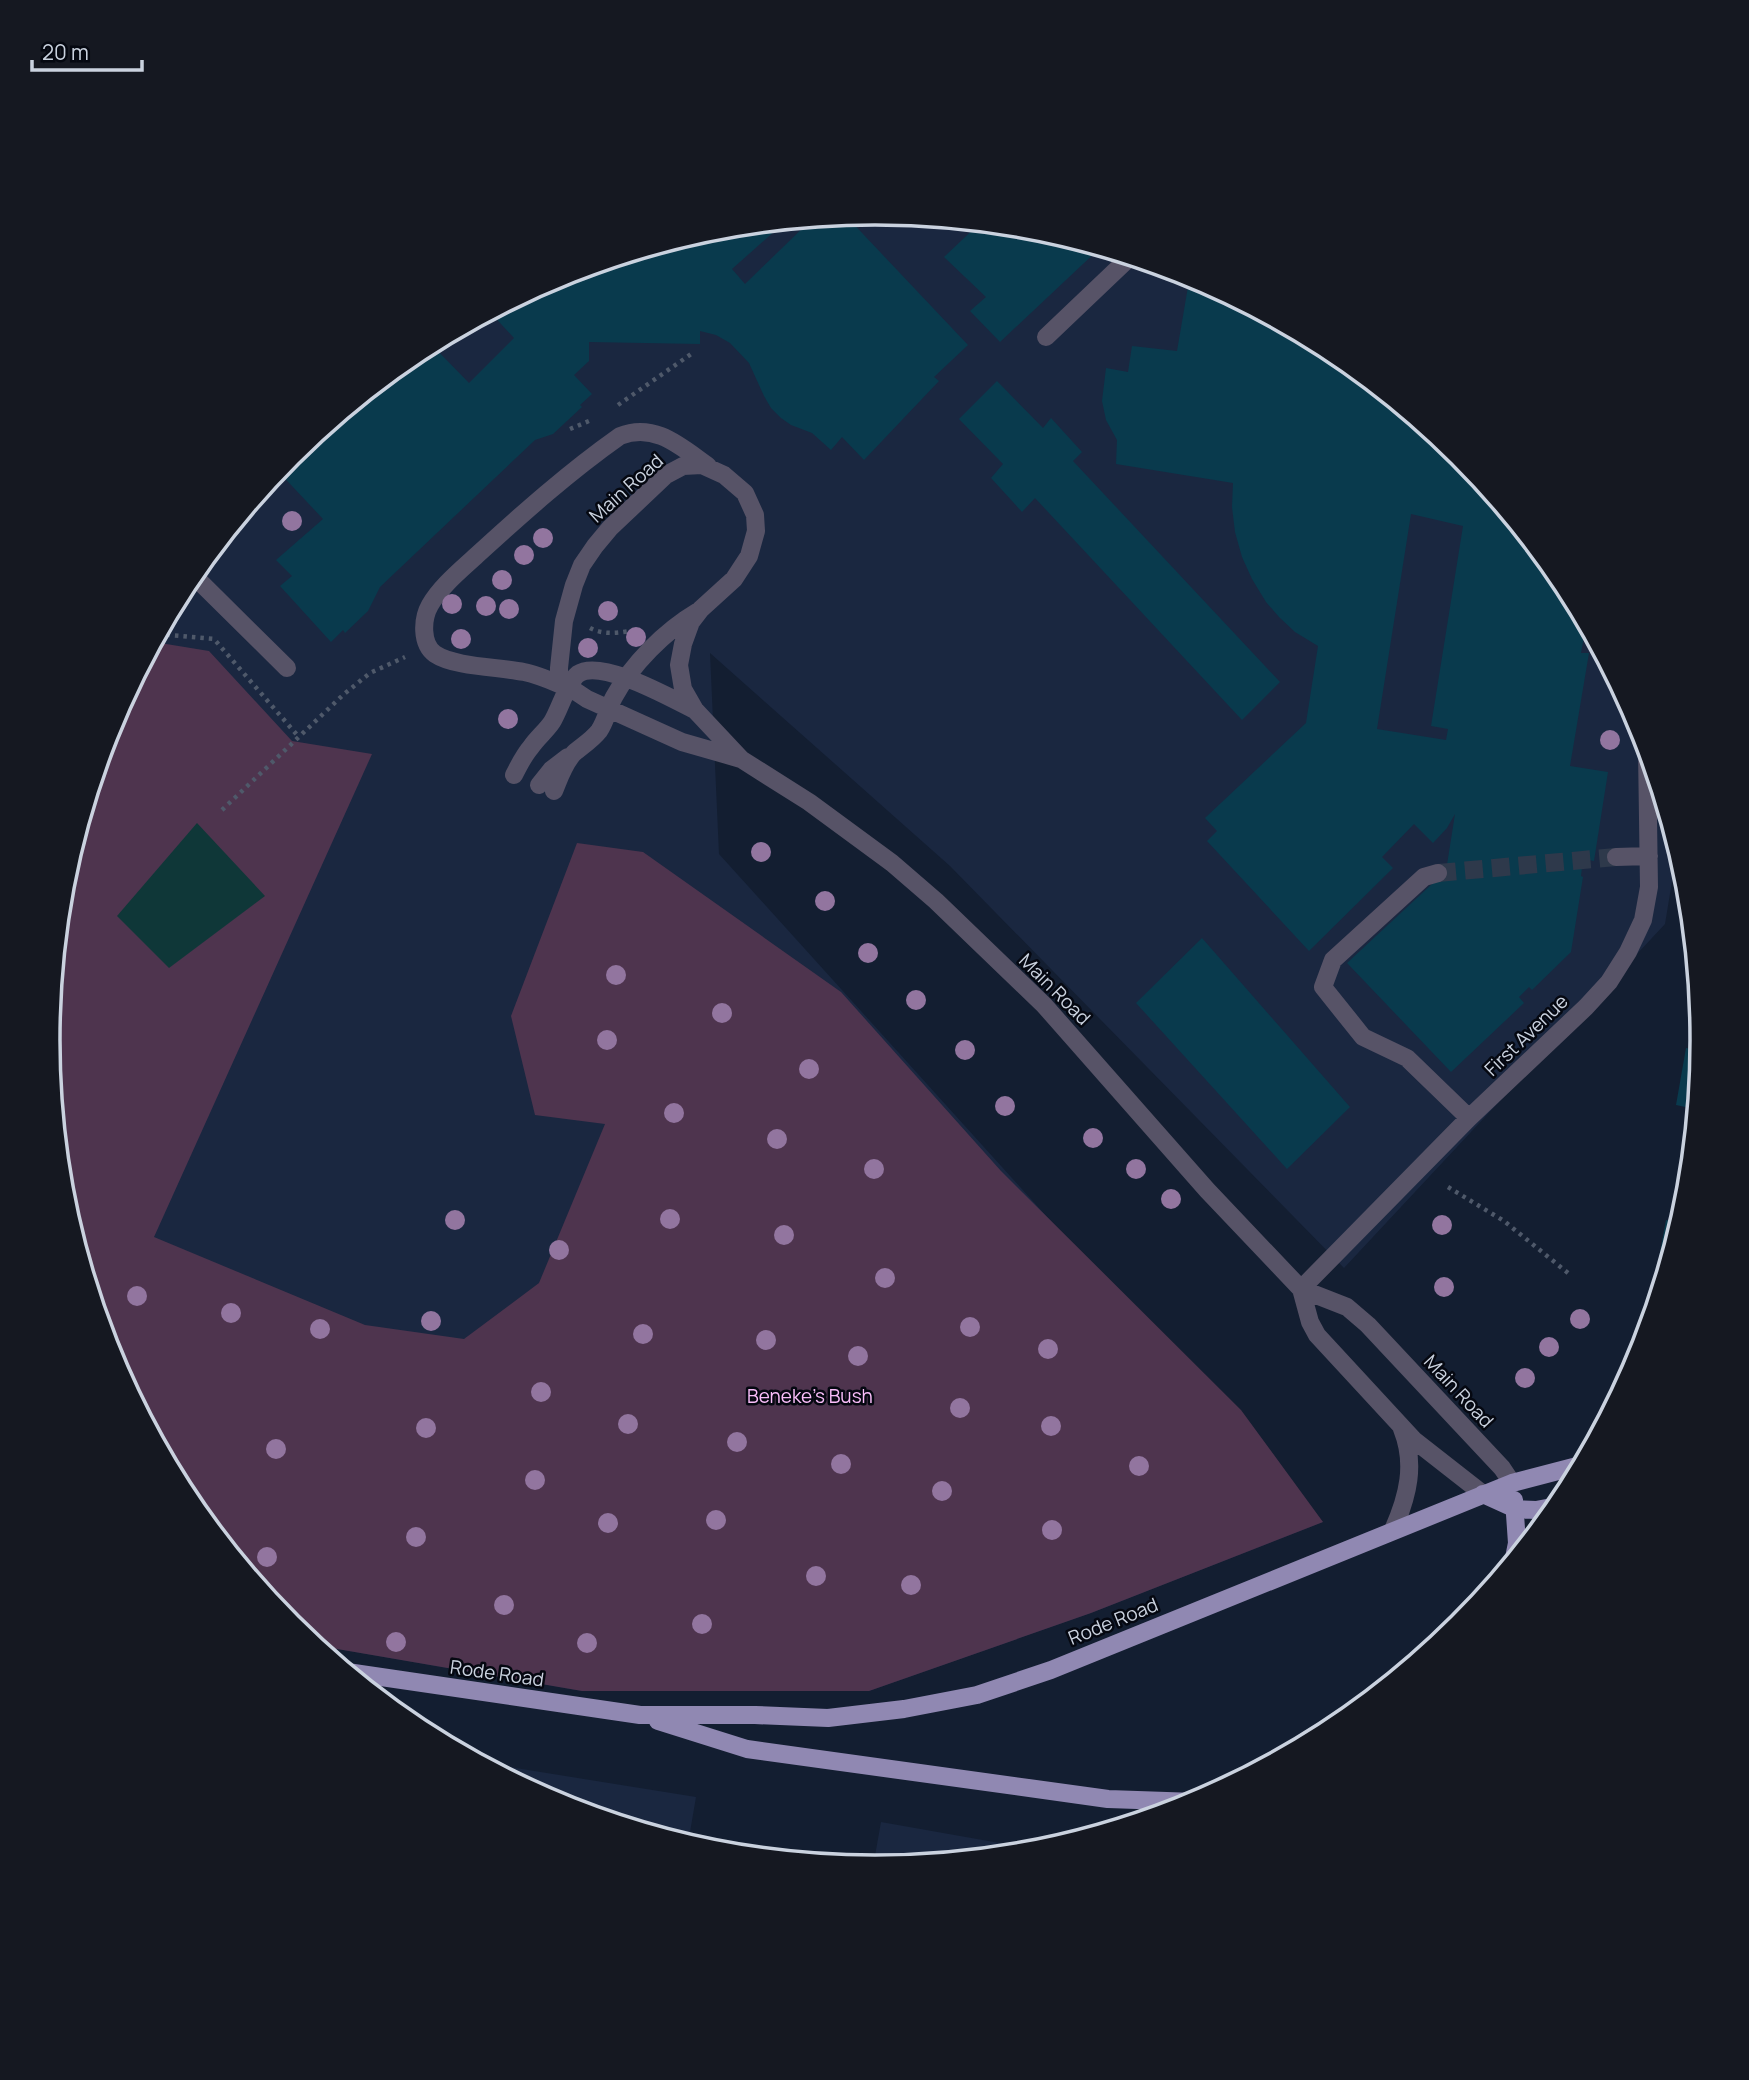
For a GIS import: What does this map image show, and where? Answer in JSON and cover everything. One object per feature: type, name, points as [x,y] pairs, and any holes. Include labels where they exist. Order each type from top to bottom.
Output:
[{"type":"main road","name":"Rode Road","points":[[363,1674],[640,1715],[828,1718],[904,1709],[977,1695],[1051,1670],[1483,1494],[1567,1468]]},
{"type":"main road","points":[[1512,1483],[1517,1541]]},
{"type":"main road","points":[[1483,1494],[1516,1509],[1540,1509]]},
{"type":"main road","name":"Rode Road","points":[[640,1715],[747,1749],[1108,1799],[1165,1801]]},
{"type":"street","points":[[1046,337],[1123,264]]},
{"type":"street","points":[[569,688],[523,672],[448,660],[436,655],[428,645],[424,633],[425,617],[430,605],[440,592],[524,511],[620,436],[638,431],[652,432],[667,438],[713,469]]},
{"type":"street","name":"Main Road","points":[[741,760],[695,747],[609,708],[569,688],[561,680],[559,672],[564,621],[573,585],[582,565],[610,528],[672,471],[683,466],[696,464],[713,469],[733,481],[745,493],[755,515],[756,531],[748,556],[739,572],[701,609],[688,629],[679,665],[683,689],[695,710],[741,760],[841,824],[926,892],[1044,1005],[1207,1190],[1301,1289],[1347,1307],[1368,1325],[1506,1472],[1512,1483]]},
{"type":"street","points":[[200,582],[287,668]]},
{"type":"street","points":[[546,788],[577,751],[600,730],[609,708],[627,678],[663,635],[701,609]]},
{"type":"street","points":[[514,775],[530,747],[552,722],[577,675],[584,672],[594,670],[627,678],[695,710]]},
{"type":"street","name":"First Avenue","points":[[1301,1289],[1469,1118],[1609,982],[1628,952],[1643,920],[1649,887],[1648,783]]},
{"type":"street","points":[[1616,857],[1649,856]]},
{"type":"street","points":[[1438,873],[1424,877],[1333,960],[1323,988],[1363,1037],[1407,1058],[1469,1118]]},
{"type":"street","name":"Main Road","points":[[1301,1289],[1310,1322],[1317,1335],[1402,1428],[1483,1494]]},
{"type":"street","points":[[1392,1530],[1410,1476],[1408,1443],[1402,1428]]},
{"type":"path","points":[[616,407],[694,352]]},
{"type":"path","points":[[570,429],[593,419]]},
{"type":"path","points":[[564,621],[581,623],[596,631],[615,634],[632,631],[640,626]]},
{"type":"path","points":[[167,636],[214,639],[298,736]]},
{"type":"path","points":[[222,810],[298,736],[370,673],[428,645]]},
{"type":"path","points":[[1448,1187],[1504,1221],[1568,1273]]},
{"type":"shaded area","points":[[874,225],[981,232],[1033,241],[1136,268],[1186,287],[1227,305],[1526,550],[1580,632],[1627,728],[1646,778],[1673,876],[1665,924],[1344,1268],[950,866],[710,653],[719,854],[1323,1522],[1091,1613],[869,1691],[582,1691],[332,1648],[298,1616],[228,1536],[169,1448],[144,1400],[122,1352],[87,1251],[66,1146],[61,1093],[61,987],[66,934],[87,829],[122,728],[169,632],[197,587],[228,544],[298,464],[378,393],[422,362],[514,309],[563,287],[613,268],[716,241],[768,232]]},
{"type":"shaded area","points":[[197,823],[265,896],[169,968],[117,916]]},
{"type":"shaded area","points":[[505,1766],[696,1797],[690,1833],[613,1812]]},
{"type":"shaded area","points":[[881,1822],[1005,1844],[928,1853],[875,1855]]},
{"type":"green space","name":"Beneke's Bush","points":[[163,643],[209,651],[292,741],[372,754],[154,1237],[365,1325],[464,1339],[539,1283],[605,1124],[535,1115],[511,1016],[577,843],[643,852],[841,992],[1001,1171],[1241,1410],[1323,1522],[1091,1613],[869,1691],[582,1691],[332,1648],[262,1577],[197,1493],[169,1448],[122,1352],[87,1251],[66,1146],[61,1093],[61,987],[66,934],[87,829],[122,728]]},
{"type":"building","points":[[855,226],[968,345],[934,377],[939,381],[864,460],[842,437],[831,450],[812,433],[781,418],[764,396],[749,363],[730,343],[716,335],[700,331],[700,344],[589,342],[589,361],[574,375],[592,394],[580,405],[582,407],[553,434],[535,440],[380,587],[368,611],[345,633],[343,630],[331,642],[280,586],[292,576],[276,560],[323,519],[285,478],[337,427],[378,393],[422,362],[439,352],[469,383],[514,338],[496,319],[514,309],[613,268],[716,241],[774,231],[732,269],[745,284],[802,229]]},
{"type":"building","points":[[971,231],[1033,241],[1092,255],[1000,342],[970,311],[986,297],[944,257]]},
{"type":"building","points":[[1188,288],[1282,334],[1327,362],[1371,393],[1451,464],[1521,544],[1552,587],[1584,639],[1581,653],[1589,653],[1570,766],[1608,772],[1594,861],[1583,859],[1583,877],[1571,952],[1532,990],[1529,987],[1519,997],[1524,1003],[1451,1072],[1347,963],[1446,871],[1455,814],[1433,843],[1414,824],[1382,857],[1393,868],[1309,951],[1207,841],[1217,831],[1205,818],[1306,723],[1318,646],[1295,632],[1279,617],[1252,579],[1235,532],[1233,483],[1116,464],[1117,440],[1106,420],[1102,401],[1106,368],[1128,372],[1132,346],[1177,351]],"holes":[[[1411,514],[1463,526],[1431,726],[1448,729],[1446,740],[1377,729]]]},
{"type":"building","points":[[997,381],[1043,428],[1051,418],[1082,452],[1073,461],[1280,682],[1242,720],[1035,498],[1022,512],[991,478],[1003,464],[959,419]]},
{"type":"building","points":[[1202,938],[1350,1107],[1287,1169],[1136,1003]]},
{"type":"building","points":[[1686,1048],[1690,1049],[1687,1107],[1676,1105]]},
{"type":"building","points":[[1666,1220],[1669,1220],[1662,1251],[1658,1265]]},
{"type":"tunnel","points":[[1438,873],[1616,857]]}]
